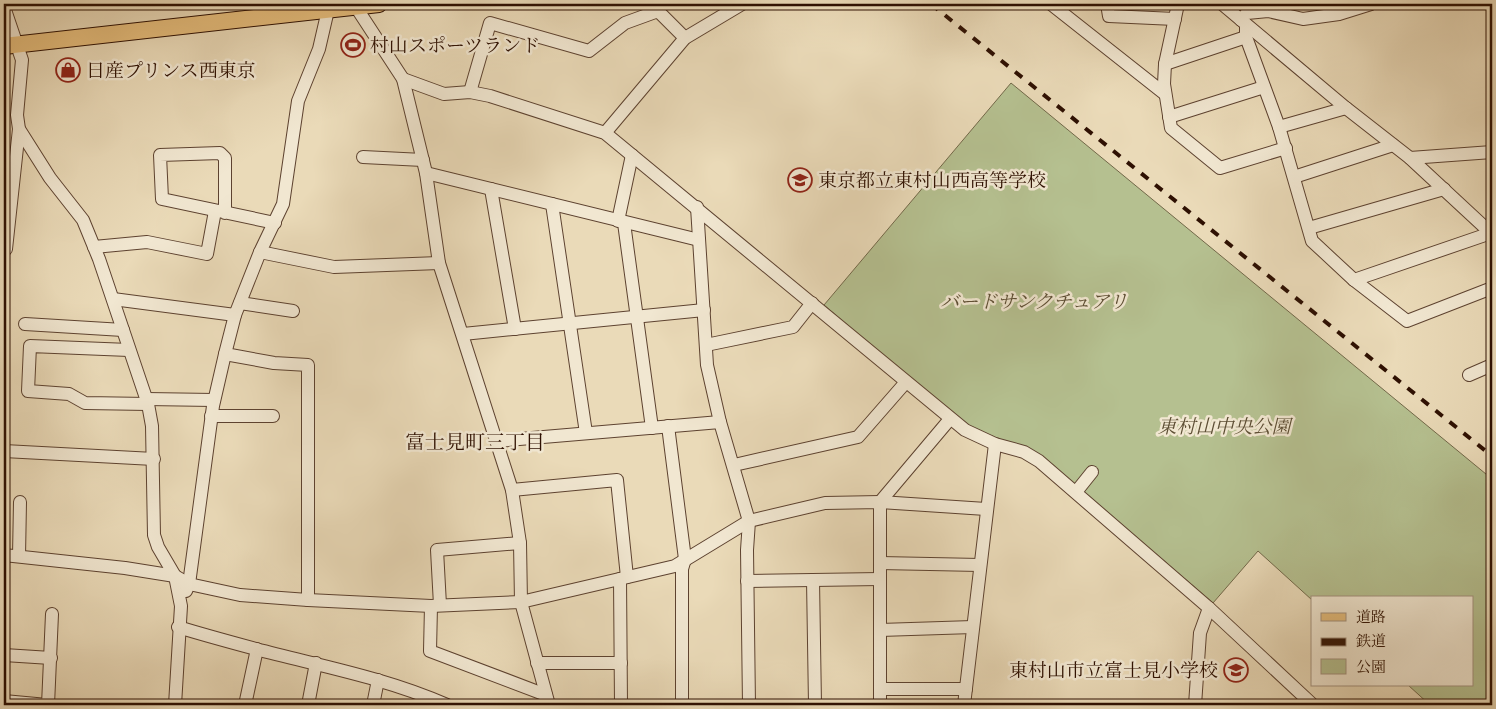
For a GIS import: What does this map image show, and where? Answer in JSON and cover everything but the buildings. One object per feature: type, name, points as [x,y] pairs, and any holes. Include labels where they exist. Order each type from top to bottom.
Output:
[{"type":"main road","points":[[10,46],[328,10],[355,5],[379,4]]},
{"type":"street","points":[[605,133],[685,38],[742,4]]},
{"type":"street","points":[[1051,4],[1165,94]]},
{"type":"street","points":[[1107,4],[1109,16],[1175,19]]},
{"type":"street","points":[[1178,4],[1165,64],[1164,84],[1171,128],[1220,168],[1286,148]]},
{"type":"street","points":[[1222,4],[1245,20],[1346,108],[1410,158],[1492,234],[1354,280]]},
{"type":"street","points":[[1165,64],[1245,20],[1268,11],[1284,10],[1303,19],[1338,9],[1371,4]]},
{"type":"street","points":[[355,5],[403,79],[426,173],[439,263],[512,490],[520,543],[521,602],[548,700]]},
{"type":"street","points":[[4,7],[10,46],[22,60],[17,115],[19,129],[6,249]]},
{"type":"street","points":[[180,606],[189,584],[211,416],[225,354],[237,309],[260,252],[283,204],[298,101],[319,49],[328,10]]},
{"type":"street","points":[[470,92],[490,23],[589,51],[625,23],[658,11],[685,38]]},
{"type":"street","points":[[1245,20],[1264,87],[1286,148],[1312,241],[1354,280],[1407,321],[1492,288]]},
{"type":"street","points":[[403,79],[444,94],[470,92],[490,96],[605,133],[697,207],[950,419],[965,430],[995,444],[1024,452],[1039,461],[1209,608],[1313,705]]},
{"type":"street","points":[[1169,117],[1264,87]]},
{"type":"street","points":[[1279,127],[1346,108]]},
{"type":"street","points":[[19,129],[50,178],[83,220],[147,402],[152,426],[154,459],[154,535],[158,547],[175,576],[180,606],[175,705]]},
{"type":"street","points":[[1294,176],[1393,145]]},
{"type":"street","points":[[1410,158],[1492,152]]},
{"type":"street","points":[[94,247],[147,242],[207,254],[220,212],[225,158],[220,154],[160,155],[162,199],[220,212],[275,223]]},
{"type":"street","points":[[632,155],[621,222],[638,317],[652,428]]},
{"type":"street","points":[[363,158],[423,160]]},
{"type":"street","points":[[426,173],[699,240]]},
{"type":"street","points":[[491,189],[515,329]]},
{"type":"street","points":[[1309,228],[1444,189]]},
{"type":"street","points":[[552,204],[586,433]]},
{"type":"street","points":[[697,207],[707,365],[720,422],[749,521],[747,581],[749,705]]},
{"type":"street","points":[[260,252],[334,266],[439,263]]},
{"type":"street","points":[[112,300],[292,312]]},
{"type":"street","points":[[706,346],[793,327],[812,303]]},
{"type":"street","points":[[463,334],[704,310]]},
{"type":"street","points":[[24,324],[123,330]]},
{"type":"street","points":[[129,350],[30,346],[28,391],[69,394],[85,403],[214,400]]},
{"type":"street","points":[[225,354],[274,363],[308,365],[308,600]]},
{"type":"street","points":[[1469,375],[1492,366]]},
{"type":"street","points":[[734,465],[858,437],[906,382]]},
{"type":"street","points":[[211,416],[273,416]]},
{"type":"street","points":[[880,705],[880,502],[950,419]]},
{"type":"street","points":[[497,441],[720,422]]},
{"type":"street","points":[[668,426],[685,559],[682,569],[682,705]]},
{"type":"street","points":[[964,705],[995,444]]},
{"type":"street","points":[[4,451],[154,459]]},
{"type":"street","points":[[1076,492],[1092,472]]},
{"type":"street","points":[[512,490],[617,480],[623,578],[621,705]]},
{"type":"street","points":[[19,556],[20,502]]},
{"type":"street","points":[[4,555],[126,568],[175,576],[189,584],[240,595],[308,600],[436,605],[521,602],[675,566],[749,521],[825,503],[880,502],[986,509]]},
{"type":"street","points":[[520,543],[438,550],[436,605],[430,651],[548,700]]},
{"type":"street","points":[[880,563],[980,565]]},
{"type":"street","points":[[747,581],[880,579]]},
{"type":"street","points":[[814,580],[815,705]]},
{"type":"street","points":[[1195,705],[1200,634],[1209,608]]},
{"type":"street","points":[[4,701],[48,705],[52,614]]},
{"type":"street","points":[[178,627],[257,650],[316,663],[378,680],[442,704]]},
{"type":"street","points":[[880,630],[973,627]]},
{"type":"street","points":[[245,705],[257,650]]},
{"type":"street","points":[[4,654],[51,658]]},
{"type":"street","points":[[308,705],[316,663]]},
{"type":"street","points":[[537,663],[621,663]]},
{"type":"street","points":[[373,705],[378,680]]},
{"type":"street","points":[[880,689],[966,689]]},
{"type":"green space","name":"東村山中央公園","points":[[1011,83],[1492,479],[1492,705],[1430,705],[1409,686],[1474,686],[1474,596],[1311,596],[1311,599],[1258,551],[1213,603],[1050,463],[967,428],[824,305]]},
{"type":"railway","points":[[931,4],[1492,456]]},
{"type":"place","name":"村山スポーツランド","points":[[353,45]]},
{"type":"place","name":"日産プリンス西東京","points":[[68,70]]},
{"type":"place","name":"東京都立東村山西高等学校","points":[[800,180]]},
{"type":"place","name":"東村山市立富士見小学校","points":[[1236,670]]},
{"type":"district","name":"富士見町三丁目","points":[[475,442]]},
{"type":"park label","name":"バードサンクチュアリ","points":[[1034,301]]}]
